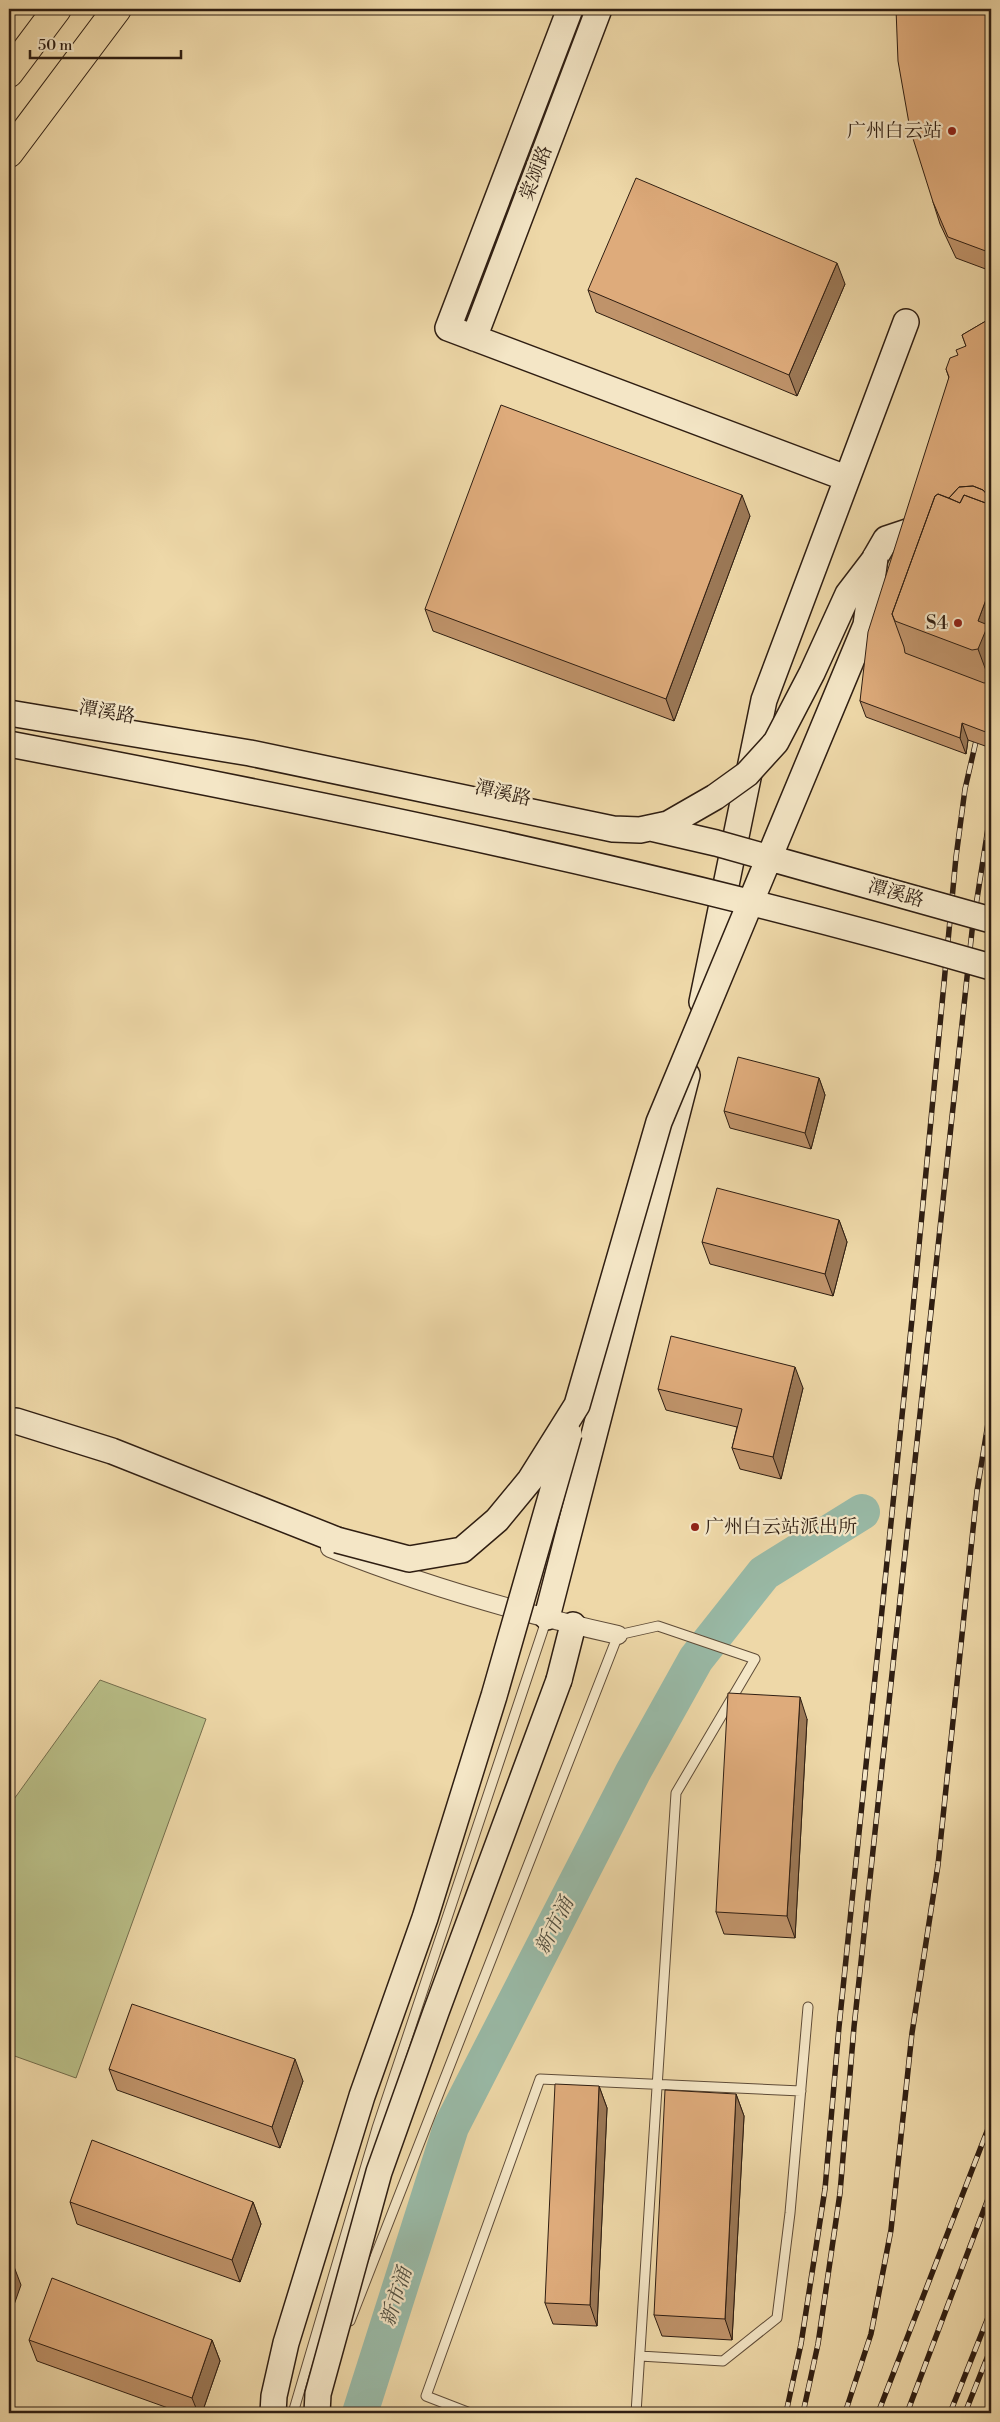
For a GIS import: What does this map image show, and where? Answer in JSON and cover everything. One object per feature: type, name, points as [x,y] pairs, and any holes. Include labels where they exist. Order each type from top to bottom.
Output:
[{"type":"main road","points":[[9,74],[57,9]]},
{"type":"main road","points":[[9,153],[117,9]]},
{"type":"street","name":"棠颂路","points":[[570,9],[448,328],[474,338],[599,9]]},
{"type":"street","points":[[548,1618],[688,1071],[764,700],[906,322]]},
{"type":"street","points":[[474,338],[846,478]]},
{"type":"street","points":[[9,712],[250,753],[613,829],[640,830],[668,824],[714,797],[747,774],[776,742],[812,673],[848,594],[875,558],[886,539],[925,526],[991,527]]},
{"type":"street","points":[[274,2413],[274,2396],[286,2343],[362,2096],[425,1918],[494,1696],[659,1122],[866,625],[875,558]]},
{"type":"street","name":"潭溪路","points":[[9,696],[190,726],[392,768],[716,843],[991,920]]},
{"type":"street","points":[[9,744],[214,783],[715,893],[876,934],[991,967]]},
{"type":"street","points":[[11,1421],[112,1451],[336,1540],[408,1559],[462,1550],[497,1520],[530,1480],[578,1405]]},
{"type":"street","points":[[11,1421],[390,1572],[573,1625],[618,1635]]},
{"type":"street","points":[[316,2413],[318,2394],[379,2172],[559,1680],[573,1625]]},
{"type":"lane","points":[[293,2413],[377,2128],[548,1618]]},
{"type":"lane","points":[[316,2413],[618,1635],[658,1626],[755,1659],[676,1793],[636,2413]]},
{"type":"lane","points":[[640,2356],[723,2361],[776,2318],[790,2213],[808,2007]]},
{"type":"lane","points":[[470,2413],[426,2396],[540,2079],[801,2091]]},
{"type":"green space","points":[[100,1680],[206,1719],[76,2078],[9,2054],[9,1806]]},
{"type":"building","name":"广州白云站","points":[[896,9],[991,9],[991,253],[948,237],[933,202],[910,129],[898,61]]},
{"type":"building","points":[[636,178],[837,263],[789,375],[588,290]]},
{"type":"building","points":[[991,318],[991,499],[983,490],[973,486],[959,487],[949,498],[938,494],[935,496],[892,614],[905,653],[984,683],[991,680],[991,734],[962,723],[960,738],[860,701],[868,632],[949,377],[946,369],[950,358],[958,355],[956,350],[966,346],[962,335]]},
{"type":"building","points":[[501,405],[742,495],[666,699],[425,609]]},
{"type":"building","points":[[973,486],[983,490],[991,499],[991,505],[964,495],[960,503],[949,498],[959,487]]},
{"type":"building","points":[[938,494],[960,503],[964,495],[991,505],[991,586],[978,621],[988,625],[978,649],[972,650],[895,621],[892,614],[935,496]]},
{"type":"building","points":[[738,1057],[819,1078],[805,1133],[724,1111]]},
{"type":"building","points":[[717,1188],[839,1220],[825,1274],[702,1242]]},
{"type":"building","points":[[671,1336],[795,1367],[773,1457],[732,1448],[742,1409],[658,1389]]},
{"type":"building","points":[[728,1693],[800,1697],[787,1916],[716,1912]]},
{"type":"building","points":[[132,2004],[295,2059],[272,2127],[109,2069]]},
{"type":"building","points":[[555,2084],[599,2086],[590,2305],[545,2303]]},
{"type":"building","points":[[665,2090],[736,2094],[725,2319],[654,2315]]},
{"type":"building","points":[[92,2140],[253,2202],[232,2260],[70,2202]]},
{"type":"building","points":[[9,2262],[13,2264],[9,2276]]},
{"type":"building","points":[[52,2278],[212,2340],[192,2398],[29,2340]]},
{"type":"waterway","name":"新市涌","points":[[360,2413],[451,2127],[633,1772],[696,1659],[764,1573],[862,1512]]},
{"type":"railway","points":[[786,2413],[801,2344],[825,2189],[839,2027],[912,1319],[956,857],[965,789],[979,728]]},
{"type":"railway","points":[[803,2413],[818,2344],[840,2193],[854,2027],[972,931],[991,809]]},
{"type":"railway","points":[[845,2413],[871,2334],[891,2230],[912,2033],[938,1865],[977,1491],[991,1405]]},
{"type":"railway","points":[[878,2413],[991,2121]]},
{"type":"railway","points":[[907,2413],[991,2191]]},
{"type":"railway","points":[[950,2413],[991,2310]]},
{"type":"railway","points":[[965,2413],[991,2348]]},
{"type":"place","name":"广州白云站","points":[[952,131]]},
{"type":"place","name":"S4","points":[[958,623]]},
{"type":"place","name":"广州白云站派出所","points":[[695,1527]]}]
